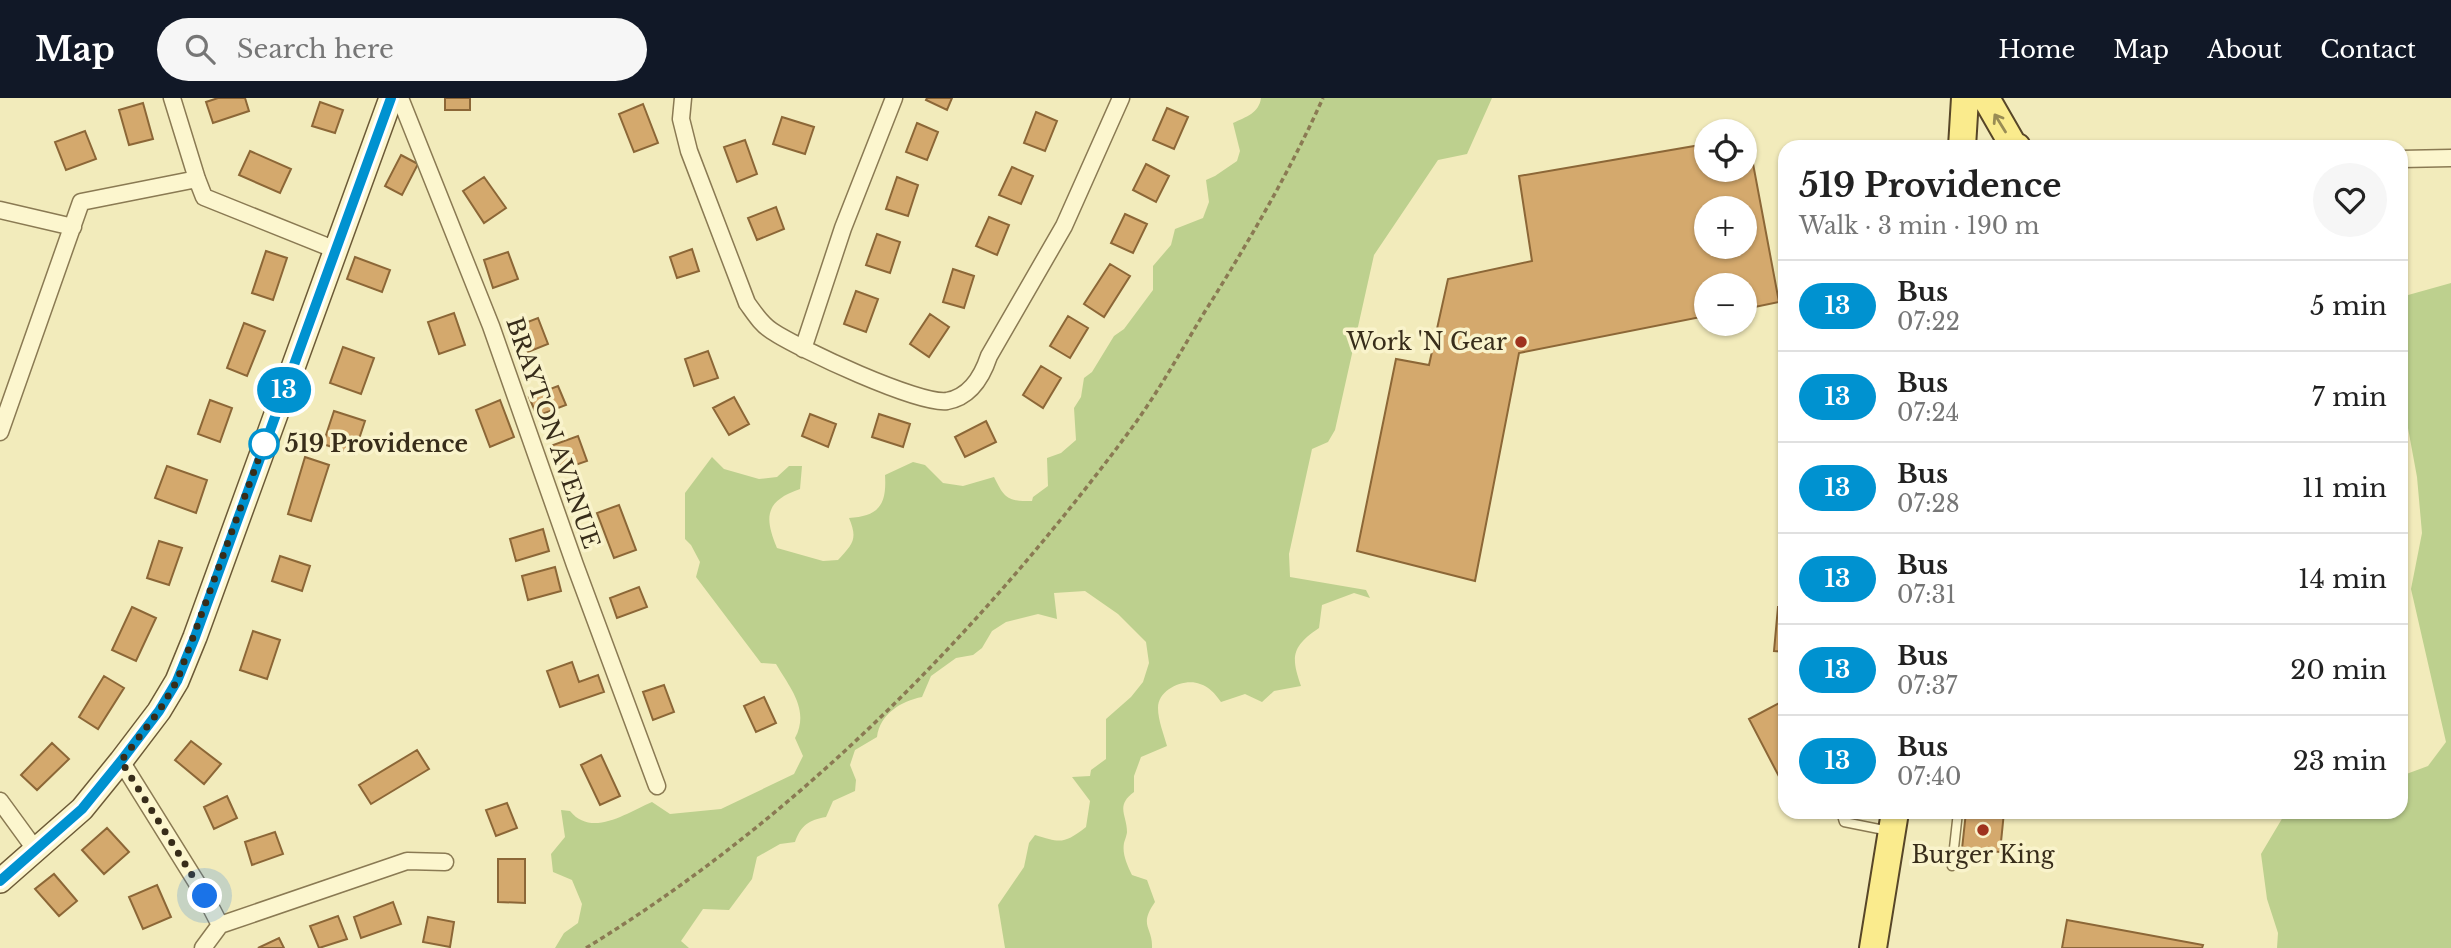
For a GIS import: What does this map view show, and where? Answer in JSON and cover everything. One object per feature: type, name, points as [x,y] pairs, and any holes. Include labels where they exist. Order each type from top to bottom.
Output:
[{"type":"main road","points":[[0,881],[82,809],[159,711],[177,681],[391,98]]},
{"type":"main road","points":[[1962,140],[1965,98]]},
{"type":"main road","points":[[1986,98],[2011,140]]},
{"type":"main road","points":[[1873,948],[1893,822]]},
{"type":"street","points":[[172,98],[204,197],[336,250]]},
{"type":"street","name":"BRAYTON AVENUE","points":[[400,98],[491,326],[575,565],[657,786]]},
{"type":"street","points":[[683,98],[681,120],[690,151],[747,303],[764,325],[836,365],[919,397],[947,401],[963,394],[976,384],[981,376],[989,356],[1064,226],[1121,98]]},
{"type":"street","points":[[803,349],[843,228],[894,98]]},
{"type":"street","points":[[2408,159],[2451,158]]},
{"type":"street","points":[[0,432],[81,202],[197,179]]},
{"type":"street","points":[[0,210],[73,227]]},
{"type":"street","points":[[121,761],[205,896],[220,925]]},
{"type":"street","points":[[0,802],[35,849]]},
{"type":"street","points":[[203,948],[220,925],[407,862],[445,862]]},
{"type":"lane","points":[[1843,819],[1844,822],[1893,822]]},
{"type":"lane","points":[[1952,866],[1957,819]]},
{"type":"path","points":[[586,948],[683,884],[798,792],[847,749],[929,669],[1006,584],[1134,425],[1165,379],[1276,195],[1323,98]]},
{"type":"green space","points":[[1261,98],[1492,98],[1467,154],[1438,160],[1374,255],[1335,430],[1328,442],[1312,449],[1289,554],[1290,577],[1366,590],[1370,598],[1354,593],[1322,605],[1319,628],[1303,641],[1296,653],[1301,686],[1274,691],[1262,702],[1245,694],[1221,702],[1207,687],[1187,683],[1167,690],[1159,701],[1159,717],[1167,746],[1141,757],[1134,776],[1134,792],[1123,806],[1127,826],[1125,859],[1132,875],[1147,880],[1155,902],[1147,922],[1152,948],[1005,948],[998,905],[1024,867],[1029,843],[1035,835],[1057,840],[1067,839],[1086,827],[1090,801],[1072,777],[1090,776],[1091,770],[1106,759],[1106,719],[1131,697],[1143,682],[1149,663],[1146,642],[1118,614],[1085,591],[1054,593],[1057,619],[1038,614],[1006,622],[992,631],[982,648],[973,655],[956,658],[931,676],[922,697],[899,705],[887,715],[877,737],[855,750],[850,765],[856,780],[855,791],[833,801],[826,817],[806,824],[795,842],[780,844],[757,857],[752,879],[729,910],[703,909],[681,941],[689,948],[555,948],[564,933],[578,923],[582,904],[572,880],[553,872],[551,854],[565,837],[561,810],[570,811],[588,823],[599,823],[610,821],[652,802],[670,814],[721,809],[794,774],[803,756],[795,738],[799,728],[799,709],[787,682],[776,664],[761,663],[696,577],[700,562],[685,539],[685,493],[712,457],[724,469],[759,479],[777,477],[789,466],[802,466],[800,489],[774,505],[769,519],[770,527],[777,548],[823,561],[838,560],[850,545],[853,531],[849,518],[867,515],[879,507],[884,495],[885,475],[913,462],[925,465],[943,483],[963,486],[994,477],[1008,497],[1032,501],[1033,497],[1048,486],[1047,458],[1061,453],[1076,440],[1074,408],[1081,397],[1084,378],[1092,372],[1114,336],[1124,329],[1153,290],[1153,266],[1171,245],[1175,229],[1203,218],[1209,202],[1206,180],[1237,161],[1240,151],[1233,123],[1255,111]]},
{"type":"green space","points":[[2451,283],[2451,948],[2277,948],[2278,933],[2267,899],[2261,854],[2282,819],[2408,819],[2408,773],[2428,766],[2446,742],[2411,589],[2422,533],[2417,477],[2408,428],[2408,295]]},
{"type":"building","points":[[218,98],[245,98],[249,111],[213,123],[206,102]]},
{"type":"building","points":[[445,98],[470,98],[470,110],[445,110]]},
{"type":"building","points":[[952,98],[947,110],[926,100]]},
{"type":"building","points":[[320,102],[343,110],[335,133],[312,126]]},
{"type":"building","points":[[143,103],[153,139],[129,145],[119,110]]},
{"type":"building","points":[[643,104],[658,143],[634,152],[619,114]]},
{"type":"building","points":[[1167,108],[1188,117],[1174,149],[1153,140]]},
{"type":"building","points":[[1036,112],[1057,121],[1045,151],[1024,143]]},
{"type":"building","points":[[782,117],[814,127],[805,154],[773,144]]},
{"type":"building","points":[[917,123],[938,132],[927,160],[906,152]]},
{"type":"building","points":[[85,131],[96,159],[66,170],[55,142]]},
{"type":"building","points":[[745,140],[757,174],[737,182],[724,147]]},
{"type":"building","points":[[1694,146],[1694,182],[1756,182],[1778,302],[1757,307],[1757,273],[1694,273],[1694,318],[1519,353],[1475,581],[1357,551],[1396,359],[1429,365],[1448,279],[1532,261],[1519,176]]},
{"type":"building","points":[[250,151],[291,169],[280,193],[239,175]]},
{"type":"building","points":[[401,155],[418,164],[402,195],[385,186]]},
{"type":"building","points":[[1146,164],[1169,176],[1156,202],[1133,190]]},
{"type":"building","points":[[1012,167],[1033,176],[1021,204],[999,195]]},
{"type":"building","points":[[484,177],[506,208],[484,223],[463,191]]},
{"type":"building","points":[[897,177],[918,185],[908,216],[886,209]]},
{"type":"building","points":[[776,207],[784,229],[757,240],[748,218]]},
{"type":"building","points":[[1125,214],[1147,224],[1133,253],[1111,243]]},
{"type":"building","points":[[989,217],[1009,225],[997,255],[976,246]]},
{"type":"building","points":[[877,234],[900,242],[890,273],[866,265]]},
{"type":"building","points":[[692,249],[699,271],[677,278],[670,257]]},
{"type":"building","points":[[266,251],[287,258],[273,300],[252,293]]},
{"type":"building","points":[[508,252],[518,279],[493,288],[484,260]]},
{"type":"building","points":[[355,257],[390,270],[382,292],[347,279]]},
{"type":"building","points":[[1110,264],[1130,276],[1104,317],[1084,304]]},
{"type":"building","points":[[953,269],[974,276],[964,308],[943,302]]},
{"type":"building","points":[[856,291],[878,299],[866,332],[844,324]]},
{"type":"building","points":[[454,313],[465,345],[439,354],[428,322]]},
{"type":"building","points":[[930,314],[949,327],[929,357],[910,344]]},
{"type":"building","points":[[1068,316],[1088,328],[1070,358],[1050,346]]},
{"type":"building","points":[[538,318],[548,344],[528,352],[517,326]]},
{"type":"building","points":[[244,323],[265,331],[247,376],[227,368]]},
{"type":"building","points":[[343,347],[374,358],[361,394],[330,383]]},
{"type":"building","points":[[708,351],[718,378],[694,386],[685,359]]},
{"type":"building","points":[[1041,366],[1061,378],[1043,408],[1023,395]]},
{"type":"building","points":[[558,386],[566,405],[537,416],[529,397]]},
{"type":"building","points":[[734,397],[749,424],[729,435],[713,408]]},
{"type":"building","points":[[210,400],[232,408],[220,442],[198,434]]},
{"type":"building","points":[[500,400],[514,437],[490,447],[476,410]]},
{"type":"building","points":[[334,411],[365,421],[354,454],[323,444]]},
{"type":"building","points":[[810,414],[836,424],[828,447],[802,436]]},
{"type":"building","points":[[879,414],[910,424],[903,447],[872,437]]},
{"type":"building","points":[[986,421],[996,442],[965,457],[955,437]]},
{"type":"building","points":[[578,436],[587,461],[561,470],[553,445]]},
{"type":"building","points":[[305,457],[329,465],[311,521],[288,514]]},
{"type":"building","points":[[167,466],[207,480],[196,513],[155,498]]},
{"type":"building","points":[[619,505],[636,550],[614,558],[597,513]]},
{"type":"building","points":[[543,529],[549,551],[516,561],[510,539]]},
{"type":"building","points":[[159,541],[182,548],[169,585],[147,578]]},
{"type":"building","points":[[280,556],[310,566],[302,591],[272,581]]},
{"type":"building","points":[[555,567],[561,591],[528,600],[522,576]]},
{"type":"building","points":[[639,587],[647,607],[617,618],[610,598]]},
{"type":"building","points":[[132,607],[156,618],[136,661],[112,650]]},
{"type":"building","points":[[1778,607],[1778,651],[1774,651]]},
{"type":"building","points":[[253,631],[280,640],[267,679],[240,670]]},
{"type":"building","points":[[572,662],[579,682],[598,675],[604,692],[560,707],[547,671]]},
{"type":"building","points":[[104,676],[124,688],[98,729],[79,717]]},
{"type":"building","points":[[664,685],[674,712],[653,720],[643,692]]},
{"type":"building","points":[[764,697],[776,723],[756,732],[744,706]]},
{"type":"building","points":[[1778,704],[1778,775],[1749,719]]},
{"type":"building","points":[[191,741],[221,764],[204,784],[175,760]]},
{"type":"building","points":[[52,743],[69,759],[37,790],[21,775]]},
{"type":"building","points":[[417,750],[429,769],[371,804],[359,785]]},
{"type":"building","points":[[601,755],[620,796],[600,805],[581,765]]},
{"type":"building","points":[[227,796],[237,818],[214,829],[204,807]]},
{"type":"building","points":[[507,803],[517,828],[496,836],[486,810]]},
{"type":"building","name":"Burger King","points":[[1965,819],[2003,819],[2000,852],[1962,849]]},
{"type":"building","points":[[107,828],[129,852],[104,874],[82,850]]},
{"type":"building","points":[[275,832],[283,854],[252,865],[245,842]]},
{"type":"building","points":[[498,859],[525,859],[525,903],[498,902]]},
{"type":"building","points":[[54,874],[77,901],[59,916],[35,889]]},
{"type":"building","points":[[157,885],[171,917],[143,929],[129,897]]},
{"type":"building","points":[[393,902],[401,924],[361,938],[354,917]]},
{"type":"building","points":[[338,916],[347,939],[319,948],[310,926]]},
{"type":"building","points":[[428,917],[454,922],[450,947],[423,942]]},
{"type":"building","points":[[2067,920],[2203,945],[2202,948],[2062,948]]},
{"type":"building","points":[[279,938],[284,948],[258,948]]},
{"type":"bus line","name":"13","points":[[0,881],[82,809],[148,726],[177,681],[391,98]]},
{"type":"place","name":"Work 'N Gear","points":[[1521,342]]},
{"type":"place","name":"519 Providence","points":[[264,444]]},
{"type":"place","name":"Burger King","points":[[1983,830]]},
{"type":"route","points":[[205,896],[121,761],[159,711],[177,681],[264,444]]}]
